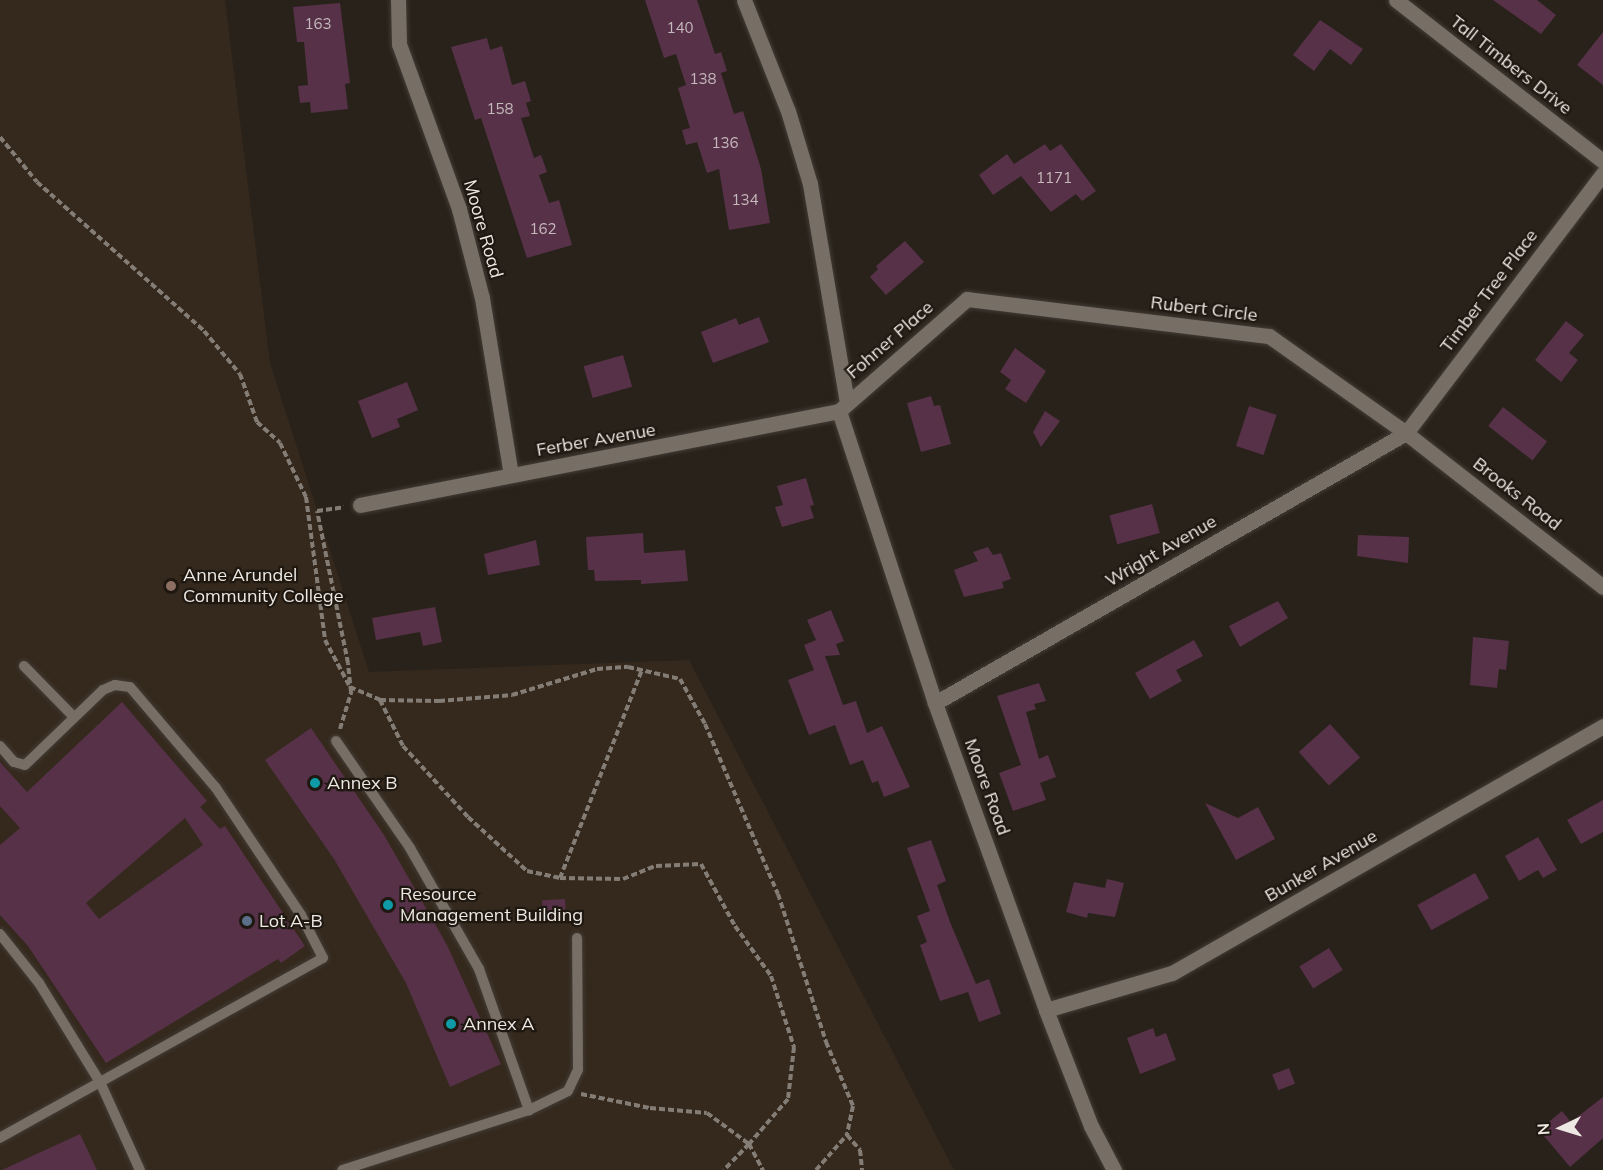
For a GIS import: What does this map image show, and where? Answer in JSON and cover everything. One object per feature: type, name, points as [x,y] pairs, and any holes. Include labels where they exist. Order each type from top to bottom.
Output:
[{"type":"street","name":"Moore Road","points":[[398,0],[399,44],[459,208],[482,298],[511,475]]},
{"type":"street","name":"Moore Road","points":[[744,0],[788,111],[810,184],[843,407],[936,702],[1046,1010],[1091,1126],[1114,1170]]},
{"type":"street","name":"Tall Timbers Drive","points":[[1396,0],[1603,161]]},
{"type":"street","name":"Timber Tree Place","points":[[1406,432],[1603,173]]},
{"type":"street","name":"Fohner Place","points":[[843,407],[967,299]]},
{"type":"street","name":"Rubert Circle","points":[[967,299],[1269,336],[1406,432]]},
{"type":"street","name":"Ferber Avenue","points":[[360,505],[843,407]]},
{"type":"street","name":"Brooks Road","points":[[1406,432],[1603,587]]},
{"type":"street","name":"Wright Avenue","points":[[936,702],[1406,432]]},
{"type":"street","name":"Bunker Avenue","points":[[1046,1010],[1172,973],[1603,726]]},
{"type":"lane","points":[[24,666],[74,717]]},
{"type":"lane","points":[[0,746],[14,762],[25,765],[103,690],[115,684],[130,687],[216,788],[301,915],[323,958],[0,1138]]},
{"type":"lane","points":[[336,741],[410,848],[479,969],[529,1110]]},
{"type":"lane","points":[[0,934],[39,983],[100,1082],[140,1170]]},
{"type":"lane","points":[[342,1170],[529,1110],[568,1092],[578,1070],[578,938]]},
{"type":"path","points":[[0,137],[37,182],[204,331],[240,374],[257,422],[280,443],[306,497],[312,519],[325,640],[350,687],[380,700],[487,699],[597,669],[642,670],[680,679],[748,816],[778,894],[826,1042],[853,1106],[847,1135],[816,1170]]},
{"type":"path","points":[[336,741],[350,687],[317,511],[360,505]]},
{"type":"path","points":[[560,878],[642,670]]},
{"type":"path","points":[[380,700],[403,746],[468,817],[526,871],[560,878],[623,879],[657,866],[700,864],[735,926],[771,976],[794,1047],[788,1099],[724,1170]]},
{"type":"path","points":[[568,1092],[650,1108],[707,1113],[749,1144],[763,1170]]},
{"type":"path","points":[[847,1135],[860,1150],[862,1170]]},
{"type":"shaded area","name":"Anne Arundel Community College","points":[[0,0],[225,0],[270,363],[369,672],[689,660],[954,1170],[0,1170]]},
{"type":"building","points":[[645,0],[697,0],[715,54],[721,52],[727,71],[721,73],[734,114],[743,111],[761,169],[770,223],[729,230],[719,169],[707,173],[697,142],[686,145],[682,130],[690,128],[678,88],[686,85],[676,54],[664,58]]},
{"type":"building","points":[[1493,0],[1537,0],[1556,15],[1541,34]]},
{"type":"building","points":[[340,3],[350,83],[345,84],[348,109],[311,113],[310,102],[300,103],[298,86],[308,85],[304,42],[297,42],[293,7]]},
{"type":"building","points":[[1320,20],[1363,49],[1351,65],[1330,49],[1314,71],[1293,55]]},
{"type":"building","points":[[1603,32],[1603,85],[1577,65]]},
{"type":"building","points":[[487,38],[490,50],[502,46],[512,85],[525,81],[531,101],[526,103],[530,116],[521,118],[534,158],[541,155],[547,172],[539,175],[549,203],[559,200],[572,245],[527,258],[481,118],[475,120],[451,47]]},
{"type":"building","points":[[1045,144],[1050,151],[1061,144],[1096,191],[1082,201],[1076,194],[1051,212],[1021,176],[993,195],[979,175],[1007,154],[1014,164]]},
{"type":"building","points":[[905,241],[924,262],[886,295],[870,277],[878,269],[876,266]]},
{"type":"building","points":[[759,317],[769,342],[713,363],[701,332],[736,318],[739,325]]},
{"type":"building","points":[[1566,321],[1584,335],[1569,353],[1578,360],[1561,382],[1535,360]]},
{"type":"building","points":[[1015,348],[1046,371],[1026,403],[1005,389],[1011,380],[1000,372]]},
{"type":"building","points":[[623,355],[632,387],[593,398],[584,366]]},
{"type":"building","points":[[407,382],[418,410],[397,419],[400,427],[372,438],[358,401]]},
{"type":"building","points":[[931,396],[934,406],[940,405],[951,444],[921,452],[907,403]]},
{"type":"building","points":[[1249,406],[1277,415],[1264,455],[1236,446]]},
{"type":"building","points":[[1503,407],[1547,441],[1532,460],[1488,426]]},
{"type":"building","points":[[1045,411],[1060,421],[1041,447],[1033,432]]},
{"type":"building","points":[[806,478],[814,505],[810,506],[814,518],[782,527],[775,507],[783,505],[777,486]]},
{"type":"building","points":[[1152,504],[1160,533],[1117,544],[1109,515]]},
{"type":"building","points":[[643,533],[644,553],[685,550],[688,581],[641,584],[641,580],[595,581],[594,570],[588,570],[586,537]]},
{"type":"building","points":[[1358,535],[1409,537],[1408,563],[1357,556]]},
{"type":"building","points":[[536,540],[540,565],[488,575],[484,554]]},
{"type":"building","points":[[988,547],[993,555],[1001,553],[1011,579],[1002,582],[1004,588],[964,597],[954,570],[978,561],[973,552]]},
{"type":"building","points":[[1278,601],[1288,618],[1240,647],[1229,626]]},
{"type":"building","points":[[435,607],[442,642],[423,646],[420,632],[376,640],[372,618]]},
{"type":"building","points":[[831,610],[844,641],[836,644],[840,655],[825,656],[843,705],[856,701],[867,733],[882,726],[910,787],[884,797],[878,781],[872,783],[863,760],[850,765],[835,725],[809,735],[788,680],[814,670],[804,645],[816,640],[807,620]]},
{"type":"building","points":[[1473,637],[1509,641],[1506,670],[1499,669],[1497,688],[1470,685]]},
{"type":"building","points":[[1194,640],[1203,656],[1176,670],[1182,681],[1150,699],[1135,673]]},
{"type":"building","points":[[1039,683],[1046,701],[1034,704],[1036,709],[1026,712],[1039,759],[1048,755],[1056,777],[1040,783],[1046,800],[1013,811],[999,773],[1021,765],[997,696]]},
{"type":"building","points":[[122,702],[207,801],[200,807],[220,829],[225,826],[305,946],[281,963],[278,959],[106,1063],[28,946],[0,915],[0,845],[20,828],[0,806],[0,762],[27,792]],"holes":[[[185,818],[203,845],[99,919],[86,903]]]},
{"type":"building","points":[[1330,724],[1360,757],[1329,786],[1299,752]]},
{"type":"building","points":[[311,728],[384,835],[447,945],[501,1064],[450,1087],[406,983],[334,859],[265,760]]},
{"type":"building","points":[[1603,800],[1603,832],[1581,844],[1567,820]]},
{"type":"building","points":[[1205,803],[1238,818],[1258,807],[1275,839],[1236,860]]},
{"type":"building","points":[[1538,837],[1557,870],[1543,878],[1538,870],[1519,881],[1505,856]]},
{"type":"building","points":[[931,840],[946,881],[937,885],[950,922],[976,984],[989,979],[1001,1014],[979,1022],[968,992],[940,1001],[920,945],[927,942],[917,916],[930,911],[907,848]]},
{"type":"building","points":[[1475,873],[1489,898],[1431,930],[1417,905]]},
{"type":"building","points":[[1107,879],[1124,883],[1115,917],[1088,913],[1087,918],[1066,912],[1074,882],[1105,888]]},
{"type":"building","points":[[565,899],[566,918],[543,919],[542,900]]},
{"type":"building","points":[[1329,948],[1343,970],[1313,989],[1299,967]]},
{"type":"building","points":[[1153,1028],[1156,1037],[1166,1033],[1176,1060],[1140,1074],[1127,1038]]},
{"type":"building","points":[[1289,1068],[1295,1084],[1278,1090],[1272,1074]]},
{"type":"building","points":[[1603,1097],[1603,1138],[1570,1167],[1539,1130],[1562,1111],[1571,1122]]},
{"type":"building","points":[[80,1134],[97,1170],[2,1170],[43,1151]]},
{"type":"place","name":"Anne Arundel Community College","points":[[171,586]]},
{"type":"place","name":"Annex B","points":[[315,783]]},
{"type":"place","name":"Resource Management Building","points":[[388,905]]},
{"type":"place","name":"Lot A-B","points":[[247,921]]},
{"type":"place","name":"Annex A","points":[[451,1024]]}]
